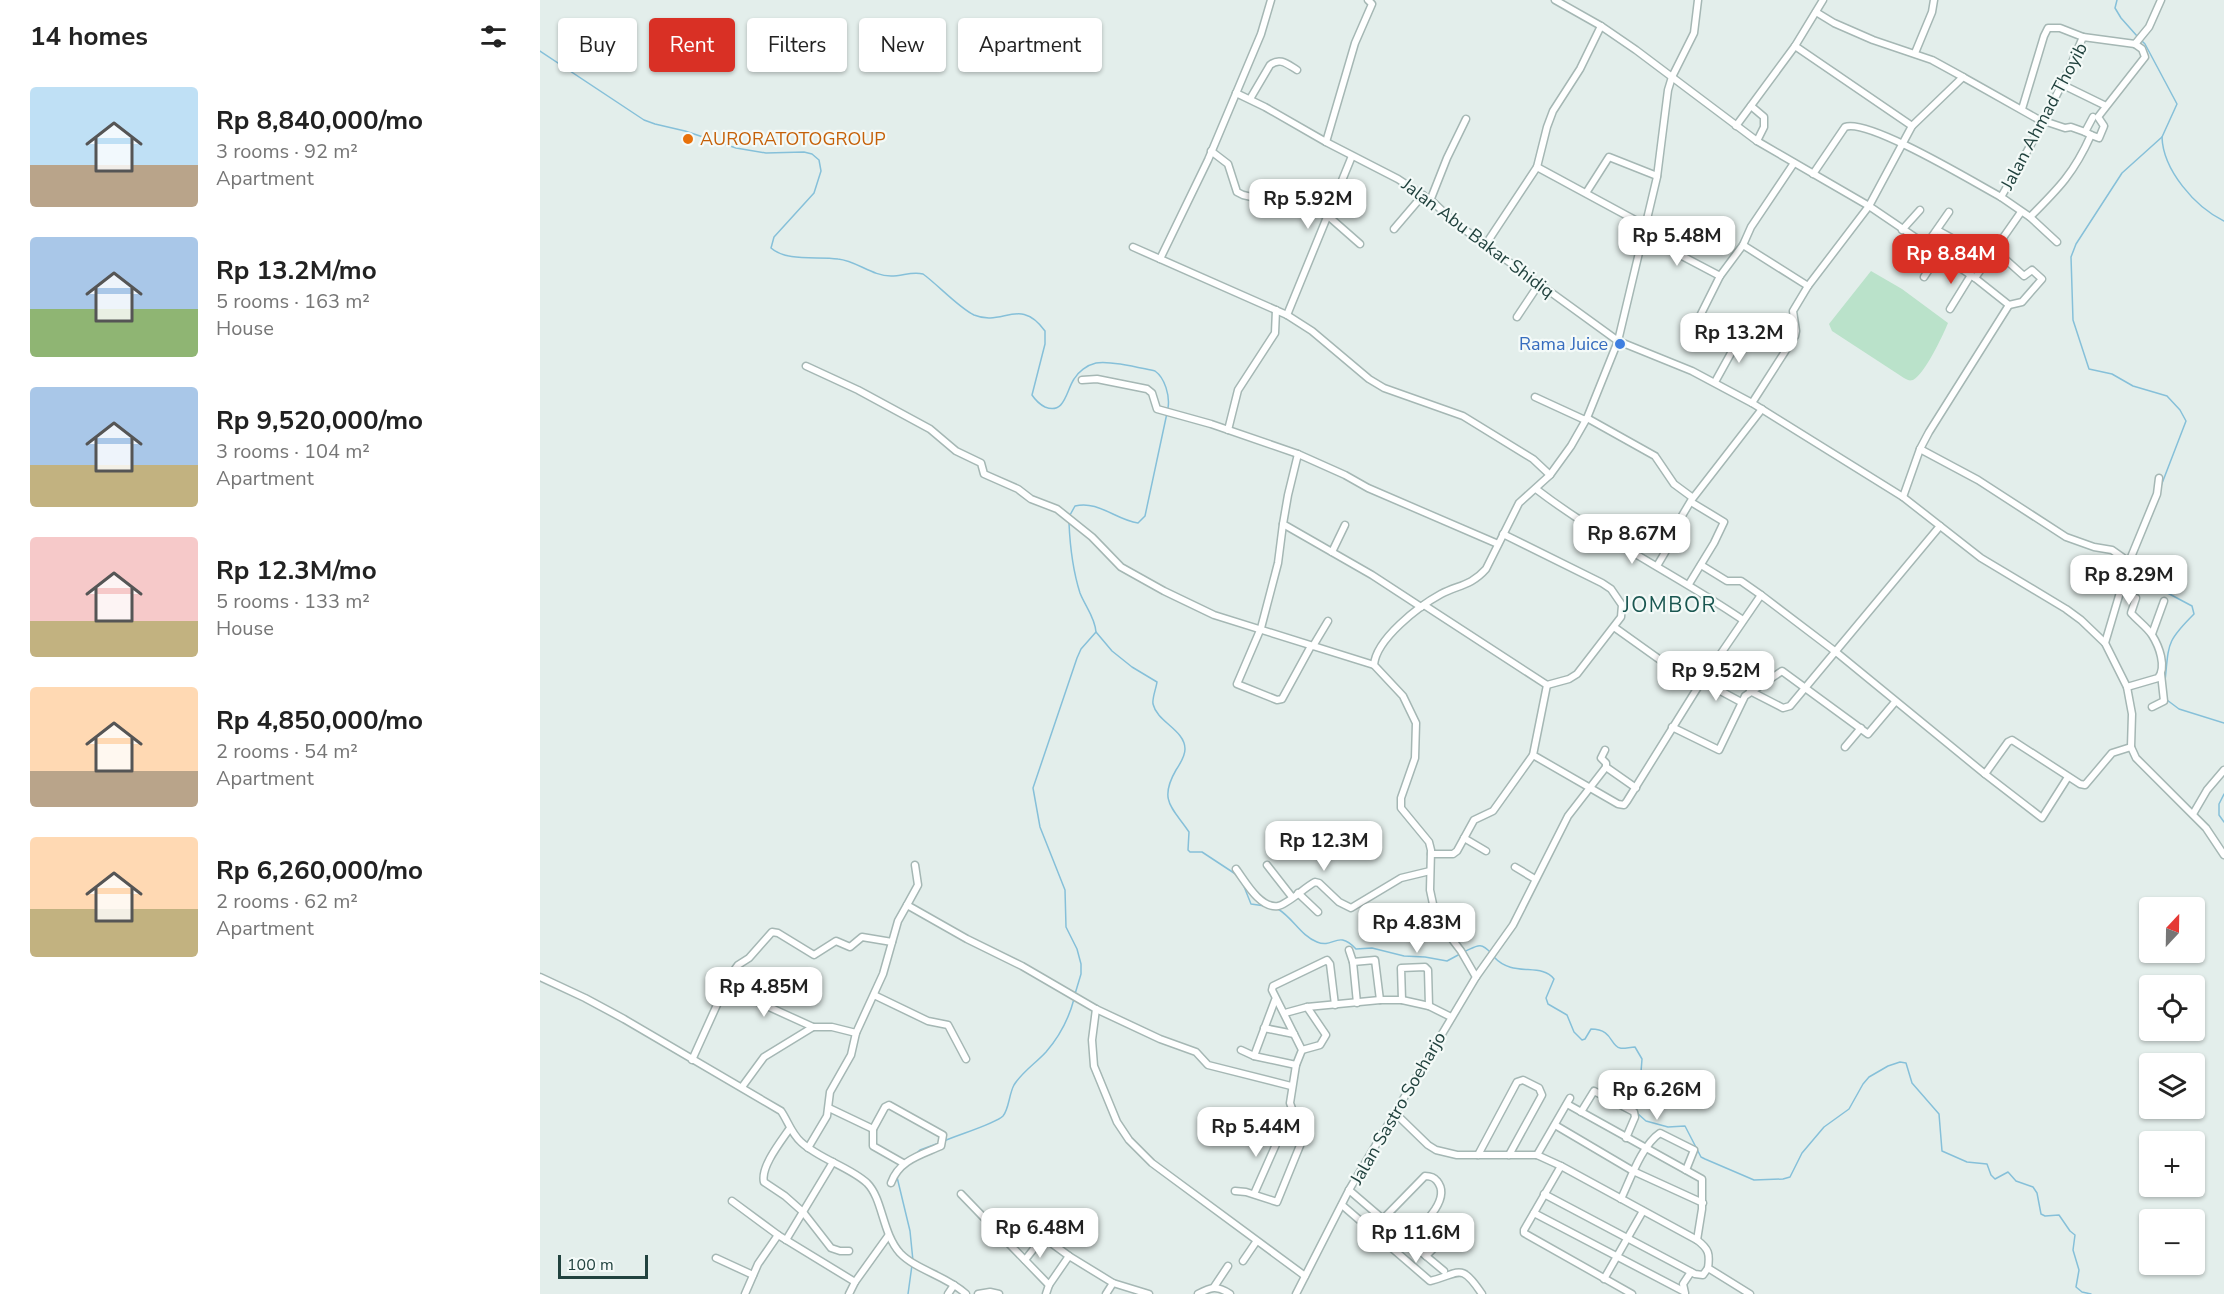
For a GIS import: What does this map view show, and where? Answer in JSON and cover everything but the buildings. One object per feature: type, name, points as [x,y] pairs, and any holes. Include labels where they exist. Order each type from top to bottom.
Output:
[{"type":"street","points":[[1160,260],[1211,152],[1265,23],[1271,0]]},
{"type":"street","points":[[1326,142],[1355,44],[1372,4],[1368,0]]},
{"type":"street","points":[[1555,0],[1601,26],[1672,76],[1757,141],[1869,206],[1973,276],[2009,305]]},
{"type":"street","points":[[1374,665],[1377,649],[1422,606],[1442,594],[1478,579],[1486,570],[1519,503],[1550,475],[1571,446],[1586,419],[1618,341],[1657,176],[1663,120],[1672,76],[1695,33],[1698,0]]},
{"type":"street","points":[[1915,53],[1932,12],[1934,0]]},
{"type":"street","points":[[1816,12],[1867,38],[1932,60],[2043,121],[2065,129],[2071,127],[2099,137],[2104,126],[2098,118],[2145,57],[2136,42],[2150,27],[2161,0]]},
{"type":"street","points":[[1736,126],[1795,46],[1821,1]]},
{"type":"street","points":[[1486,244],[1537,167],[1553,111],[1580,69],[1601,26]]},
{"type":"street","points":[[2022,109],[2048,28],[2060,28],[2084,37]]},
{"type":"street","name":"Jalan Ahmad Thoyib","points":[[2057,242],[2001,196],[2034,142],[2084,37],[2136,42]]},
{"type":"street","points":[[1795,46],[1911,126]]},
{"type":"street","points":[[1250,99],[1274,62],[1282,61],[1297,70]]},
{"type":"street","points":[[1752,403],[1795,336],[1793,311],[1808,286],[1869,206],[1911,126],[1963,77]]},
{"type":"street","points":[[2063,85],[2106,106]]},
{"type":"street","name":"Jalan Abu Bakar Shidiq","points":[[1236,93],[1398,179],[1423,195],[1454,222],[1618,341],[1715,382],[1903,497],[1981,558],[2066,609],[2105,643]]},
{"type":"street","points":[[1751,106],[1764,117],[1764,127],[1757,141]]},
{"type":"street","points":[[2030,218],[2065,182],[2079,160],[2093,117]]},
{"type":"street","points":[[1430,201],[1447,158],[1466,120]]},
{"type":"street","points":[[1812,174],[1847,126],[1859,127],[1902,143],[2001,196]]},
{"type":"street","points":[[1211,152],[1228,164],[1237,192],[1327,215],[1360,244]]},
{"type":"street","points":[[1287,315],[1352,156]]},
{"type":"street","points":[[1586,193],[1609,157],[1657,176]]},
{"type":"street","points":[[1700,316],[1720,276],[1743,245],[1751,228],[1794,163]]},
{"type":"street","points":[[1537,167],[1646,226]]},
{"type":"street","points":[[1394,229],[1423,195]]},
{"type":"street","points":[[1902,230],[1920,210]]},
{"type":"street","points":[[1926,245],[1949,212]]},
{"type":"street","points":[[1950,309],[2021,212]]},
{"type":"street","points":[[1937,230],[1957,241]]},
{"type":"street","points":[[1644,236],[1720,276]]},
{"type":"street","points":[[1743,245],[1808,286]]},
{"type":"street","points":[[1133,247],[1287,315],[1312,331],[1384,388],[1463,416],[1533,459],[1550,475]]},
{"type":"street","points":[[1903,497],[1920,449],[1929,432],[2009,305],[2022,302],[2042,279],[2032,270],[2024,276],[1995,250]]},
{"type":"street","points":[[1924,276],[1940,254]]},
{"type":"street","points":[[1517,316],[1539,284]]},
{"type":"street","points":[[1228,430],[1239,390],[1275,333],[1276,310]]},
{"type":"street","points":[[1715,382],[1741,335]]},
{"type":"street","points":[[806,366],[858,390],[930,429],[956,451],[981,463],[984,474],[1018,489],[1031,499],[1057,509],[1132,575],[1214,615],[1374,665],[1403,696],[1416,723],[1415,758],[1401,798],[1401,808],[1429,842],[1430,890],[1436,918],[1466,958],[1476,977]]},
{"type":"street","points":[[1082,380],[1097,379],[1147,389],[1152,393],[1156,409],[1298,454],[1368,488],[1498,544]]},
{"type":"street","points":[[1535,398],[1586,419],[1655,456],[1674,484],[1692,500],[1724,522],[1689,584]]},
{"type":"street","points":[[1657,566],[1670,544],[1673,531],[1692,500],[1762,409]]},
{"type":"street","points":[[1920,449],[1978,480],[2067,537],[2094,547],[2112,550],[2129,562]]},
{"type":"street","points":[[1298,454],[1288,495],[1278,563],[1261,628],[1237,684],[1277,700],[1283,697],[1328,621]]},
{"type":"street","points":[[2158,478],[2157,494],[2129,562],[2105,643],[2127,687],[2132,714],[2132,747],[2136,758],[2206,828],[2224,855]]},
{"type":"street","points":[[1536,489],[1577,518],[1689,584],[1743,620]]},
{"type":"street","points":[[1283,524],[1400,591],[1547,685],[1569,679],[1577,674],[1614,627],[1623,610],[1618,597],[1611,589],[1503,534]]},
{"type":"street","points":[[1332,552],[1345,525]]},
{"type":"street","points":[[1750,692],[1784,708],[1790,706],[1940,526]]},
{"type":"street","points":[[1701,565],[1727,581],[1740,581],[1761,595],[1836,651],[1895,702],[2042,818],[2068,777]]},
{"type":"street","points":[[1533,755],[1618,804],[1624,805],[1700,684],[1761,595]]},
{"type":"street","points":[[2127,687],[2158,678],[2163,668],[2159,649],[2152,634],[2131,613],[2136,598]]},
{"type":"street","points":[[2152,634],[2164,601]]},
{"type":"street","points":[[1614,627],[1700,684],[1741,702]]},
{"type":"street","points":[[1672,727],[1719,750],[1741,702],[1750,692],[1782,671],[1870,733],[1895,702]]},
{"type":"street","points":[[2152,707],[2164,700],[2161,674]]},
{"type":"street","points":[[1431,854],[1453,854],[1457,851],[1476,818],[1493,811],[1533,755],[1547,685]]},
{"type":"street","points":[[1845,747],[1861,728]]},
{"type":"street","points":[[1985,774],[2008,742],[2013,740],[2068,777],[2085,785],[2112,753],[2132,747]]},
{"type":"street","points":[[1605,750],[1601,758],[1606,766],[1636,788]]},
{"type":"street","name":"Jalan Sastro Soeharjo","points":[[1296,1294],[1349,1190],[1450,1017],[1513,925],[1568,816],[1606,766]]},
{"type":"street","points":[[2193,814],[2207,790],[2224,770]]},
{"type":"street","points":[[1464,838],[1486,851]]},
{"type":"street","points":[[808,1148],[825,1120],[829,1108],[830,1092],[851,1055],[856,1033],[883,974],[898,921],[918,885],[915,865]]},
{"type":"street","points":[[1267,865],[1292,897]]},
{"type":"street","points":[[1515,867],[1535,879]]},
{"type":"street","points":[[1236,868],[1254,892],[1268,904],[1279,906],[1312,883],[1319,883],[1339,902],[1351,908],[1401,878],[1430,871]]},
{"type":"street","points":[[1298,893],[1318,912]]},
{"type":"street","points":[[907,905],[967,939],[1022,966],[1096,1009],[1151,1035],[1196,1052],[1208,1065],[1291,1086]]},
{"type":"street","points":[[692,1060],[734,969],[749,958],[772,932],[778,933],[814,955],[836,941],[850,947],[862,938],[892,942]]},
{"type":"street","points":[[1349,950],[1353,962],[1357,1003]]},
{"type":"street","points":[[1235,1191],[1254,1194],[1278,1202],[1301,1143],[1299,1128],[1290,1103],[1291,1086],[1302,1050],[1272,990],[1276,983],[1328,960],[1335,1005]]},
{"type":"street","points":[[1353,962],[1375,960],[1380,1000]]},
{"type":"street","points":[[1402,1000],[1401,968],[1425,966],[1428,970],[1429,1006]]},
{"type":"street","points":[[540,977],[585,998],[782,1111],[796,1137],[808,1148],[867,1184],[874,1195],[888,1236],[902,1255],[966,1294]]},
{"type":"street","points":[[725,987],[813,1027],[841,1028],[856,1033]]},
{"type":"street","points":[[874,995],[928,1021],[948,1024],[966,1059]]},
{"type":"street","points":[[1254,1056],[1275,1000]]},
{"type":"street","points":[[1285,1013],[1307,1007],[1402,1000],[1429,1006],[1450,1017]]},
{"type":"street","points":[[1302,1050],[1320,1045],[1326,1035],[1307,1007]]},
{"type":"street","points":[[1096,1009],[1092,1040],[1094,1066],[1118,1122],[1129,1140],[1152,1163],[1305,1276]]},
{"type":"street","points":[[742,1087],[764,1057],[813,1027]]},
{"type":"street","points":[[1264,1029],[1294,1034]]},
{"type":"street","points":[[1241,1050],[1254,1056],[1296,1065]]},
{"type":"street","points":[[1478,1155],[1517,1082],[1522,1080],[1539,1088],[1542,1095],[1509,1155]]},
{"type":"street","points":[[1581,1112],[1594,1092],[1634,1112],[1635,1118],[1626,1138]]},
{"type":"street","points":[[1537,1155],[1568,1101],[1581,1112],[1703,1181],[1697,1240]]},
{"type":"street","points":[[891,1183],[906,1162],[943,1142],[942,1134],[889,1106],[885,1107],[873,1129],[873,1146],[906,1162]]},
{"type":"street","points":[[829,1108],[873,1129]]},
{"type":"street","points":[[1395,1113],[1436,1150],[1457,1155],[1537,1155],[1561,1166],[1697,1240],[1707,1248],[1710,1256],[1708,1269],[1700,1276],[1690,1272],[1544,1194]]},
{"type":"street","points":[[1254,1194],[1281,1133],[1293,1114]]},
{"type":"street","points":[[1555,1125],[1634,1171],[1702,1203]]},
{"type":"street","points":[[790,1128],[769,1161],[762,1179],[786,1196],[803,1212],[831,1248],[849,1251]]},
{"type":"street","points":[[1236,1137],[1281,1133]]},
{"type":"street","points":[[1621,1199],[1634,1171],[1657,1134],[1664,1133],[1694,1150],[1686,1170]]},
{"type":"street","points":[[786,1240],[833,1162]]},
{"type":"street","points":[[1561,1166],[1524,1233],[1632,1294]]},
{"type":"street","points":[[1383,1219],[1425,1176],[1433,1177],[1440,1183],[1437,1207],[1407,1240]]},
{"type":"street","points":[[1349,1190],[1444,1271]]},
{"type":"street","points":[[961,1194],[1049,1285]]},
{"type":"street","points":[[732,1201],[778,1235],[855,1282]]},
{"type":"street","points":[[1342,1206],[1431,1281],[1451,1273],[1460,1273],[1468,1276],[1482,1294]]},
{"type":"street","points":[[1604,1279],[1643,1211]]},
{"type":"street","points":[[1534,1213],[1684,1292]]},
{"type":"street","points":[[1426,1256],[1450,1232]]},
{"type":"street","points":[[745,1294],[758,1264],[778,1235]]},
{"type":"street","points":[[849,1294],[888,1236]]},
{"type":"street","points":[[1025,1260],[1043,1237],[1113,1283],[1149,1294]]},
{"type":"street","points":[[1243,1261],[1256,1242]]},
{"type":"street","points":[[1046,1294],[1049,1285],[1069,1256]]},
{"type":"street","points":[[717,1258],[753,1275]]},
{"type":"street","points":[[1198,1294],[1214,1287],[1228,1266]]},
{"type":"street","points":[[1708,1269],[1749,1294]]},
{"type":"street","points":[[1684,1292],[1683,1284],[1690,1272]]},
{"type":"street","points":[[1106,1294],[1113,1283]]},
{"type":"street","points":[[948,1294],[954,1285]]},
{"type":"street","points":[[1214,1287],[1230,1294]]},
{"type":"street","points":[[978,1294],[990,1292],[999,1294]]},
{"type":"green space","points":[[1871,271],[1902,289],[1948,323],[1928,362],[1913,380],[1904,378],[1832,331],[1829,324]]},
{"type":"waterway","points":[[2117,0],[2115,8],[2137,36]]},
{"type":"waterway","points":[[2140,39],[2145,44],[2177,104],[2162,137],[2122,173],[2076,244],[2071,257],[2073,320],[2089,369],[2112,374],[2133,386],[2167,396],[2180,410],[2186,421],[2161,486]]},
{"type":"waterway","points":[[540,51],[644,120],[736,148],[766,153],[804,152],[812,154],[819,160],[821,171],[814,193],[774,237],[771,248],[794,257],[845,260],[884,275],[923,274],[962,307],[984,318],[1011,314],[1027,315],[1045,331],[1045,344],[1032,395],[1043,406],[1057,408],[1061,405],[1078,374],[1089,365],[1102,362],[1155,371],[1162,378],[1166,388],[1168,408]]},
{"type":"waterway","points":[[2162,137],[2168,162],[2182,186],[2202,207],[2224,221]]},
{"type":"waterway","points":[[1070,515],[1075,506],[1083,505],[1099,508],[1138,523],[1145,516],[1167,413]]},
{"type":"waterway","points":[[1069,523],[1072,558],[1078,585],[1094,621],[1096,632],[1081,649],[1077,658],[1033,788],[1040,827],[1065,890],[1066,927],[1077,949],[1081,964],[1081,974],[1075,994]]},
{"type":"waterway","points":[[2128,572],[2192,606],[2194,614],[2178,631],[2170,644],[2165,681]]},
{"type":"waterway","points":[[1096,632],[1112,651],[1132,667],[1157,682],[1153,704],[1160,716],[1181,736],[1184,742],[1184,754],[1168,789],[1168,797],[1173,810],[1189,832],[1188,850],[1202,852],[1237,875]]},
{"type":"waterway","points":[[2167,700],[2179,709],[2224,723]]},
{"type":"waterway","points":[[2224,794],[2219,804],[2219,815],[2224,822]]},
{"type":"waterway","points":[[1243,884],[1251,904],[1265,906]]},
{"type":"waterway","points":[[1278,909],[1306,936],[1317,942],[1328,943],[1344,940],[1356,949],[1372,948],[1404,956],[1447,961],[1460,954]]},
{"type":"waterway","points":[[1464,952],[1481,946],[1491,953]]},
{"type":"waterway","points":[[1494,957],[1510,967],[1542,971],[1554,979],[1546,998],[1548,1004],[1567,1015],[1574,1032],[1582,1040],[1591,1029],[1607,1034],[1617,1047],[1635,1047],[1642,1059],[1644,1093],[1636,1105],[1637,1113],[1646,1121],[1668,1127],[1685,1126],[1701,1157],[1754,1180],[1790,1177],[1802,1153],[1824,1127],[1849,1109],[1869,1077],[1888,1066],[1900,1062],[1906,1063],[1912,1083],[1939,1114],[1942,1151],[1967,1162],[1987,1164],[1995,1179],[2008,1172],[2016,1181],[2033,1187],[2037,1193],[2041,1214],[2059,1215],[2075,1235],[2073,1250],[2079,1270],[2076,1287],[2082,1292],[2091,1294]]},
{"type":"waterway","points":[[944,1141],[1003,1116],[1014,1085],[1055,1040],[1074,999]]},
{"type":"waterway","points":[[914,1155],[920,1150],[939,1143]]},
{"type":"waterway","points":[[897,1177],[910,1231],[913,1261]]},
{"type":"waterway","points":[[908,1294],[912,1265]]},
{"type":"place","name":"AURORATOTOGROUP","points":[[688,139]]},
{"type":"place","name":"Rama Juice","points":[[1620,344]]},
{"type":"district","name":"JOMBOR","points":[[1670,605]]}]
